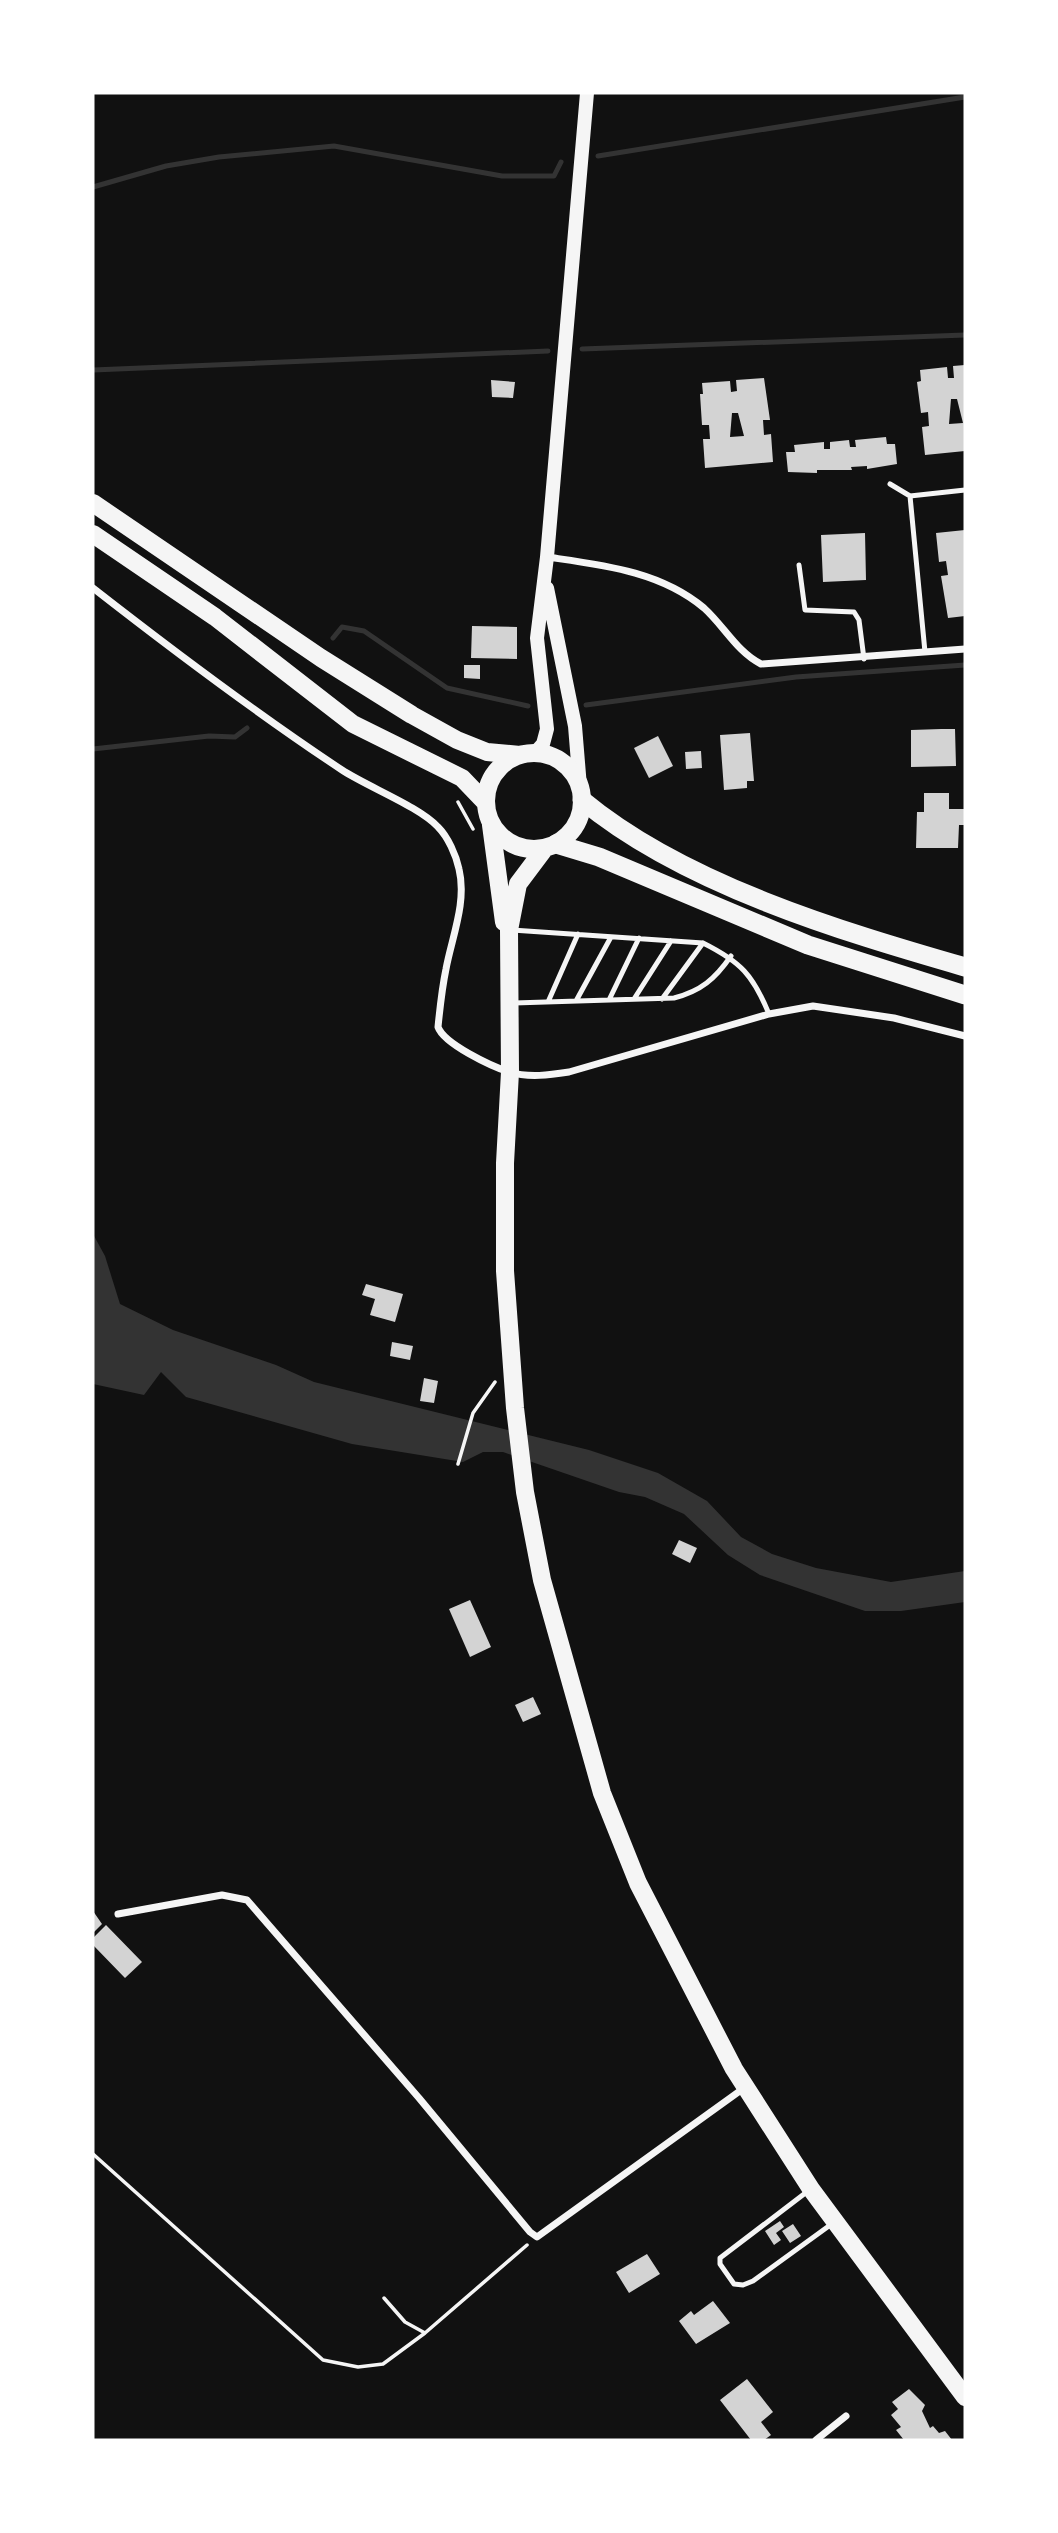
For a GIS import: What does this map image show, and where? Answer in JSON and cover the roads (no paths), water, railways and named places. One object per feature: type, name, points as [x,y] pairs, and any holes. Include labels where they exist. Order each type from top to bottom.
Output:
[{"type":"highway","points":[[581,794],[622,830],[663,856],[694,870],[822,921],[965,967]]},
{"type":"highway","points":[[550,846],[599,857],[808,945],[965,995]]},
{"type":"main road","points":[[587,93],[547,556],[537,638],[547,729],[543,744],[527,754],[508,760],[491,778],[485,802],[509,935],[511,1003],[505,1163],[505,1271],[515,1408],[525,1492],[542,1580],[602,1793],[638,1883],[745,2088],[811,2189],[965,2397]]},
{"type":"main road","points":[[93,503],[321,658],[412,715],[457,740],[487,752],[527,754],[563,763],[581,794]]},
{"type":"main road","points":[[93,534],[215,617],[353,724],[462,778],[485,802]]},
{"type":"main road","points":[[509,935],[519,884],[550,846],[572,831],[581,794],[575,726],[545,577]]},
{"type":"main road","points":[[490,822],[496,832],[513,845],[526,849],[550,846]]},
{"type":"street","points":[[547,556],[627,568],[672,589],[697,603],[718,621],[741,650],[761,664],[864,659],[965,649]]},
{"type":"street","points":[[93,589],[237,699],[357,780],[421,813],[438,826],[449,842],[459,869],[460,894],[438,1027],[441,1036],[451,1044],[510,1072],[545,1076],[569,1072],[769,1014],[813,1006],[841,1008],[965,1036]]},
{"type":"street","points":[[118,1914],[222,1895],[247,1900],[537,2237],[745,2088]]},
{"type":"street","points":[[816,2440],[846,2416]]},
{"type":"lane","points":[[890,484],[909,496],[965,490]]},
{"type":"lane","points":[[909,496],[925,652]]},
{"type":"lane","points":[[799,565],[805,610],[854,612],[859,620],[864,659]]},
{"type":"lane","points":[[548,1002],[578,934]]},
{"type":"lane","points":[[509,935],[578,934],[704,943],[731,956],[755,981],[769,1014]]},
{"type":"lane","points":[[576,1001],[611,937]]},
{"type":"lane","points":[[609,1000],[639,938]]},
{"type":"lane","points":[[634,999],[671,941]]},
{"type":"lane","points":[[662,999],[704,943]]},
{"type":"lane","points":[[511,1003],[662,999],[692,993],[715,979],[731,956]]},
{"type":"lane","points":[[811,2189],[720,2258],[720,2264],[734,2284],[743,2286],[753,2281],[836,2221]]},
{"type":"waterway","points":[[598,156],[965,97]]},
{"type":"waterway","points":[[93,187],[166,166],[219,157],[334,146],[502,176],[554,176],[561,162]]},
{"type":"waterway","points":[[582,349],[965,335]]},
{"type":"waterway","points":[[93,370],[548,351]]},
{"type":"waterway","points":[[333,638],[342,627],[364,631],[447,688],[528,706]]},
{"type":"waterway","points":[[586,705],[796,677],[965,665]]},
{"type":"waterway","points":[[93,749],[209,736],[235,737],[247,728]]}]
